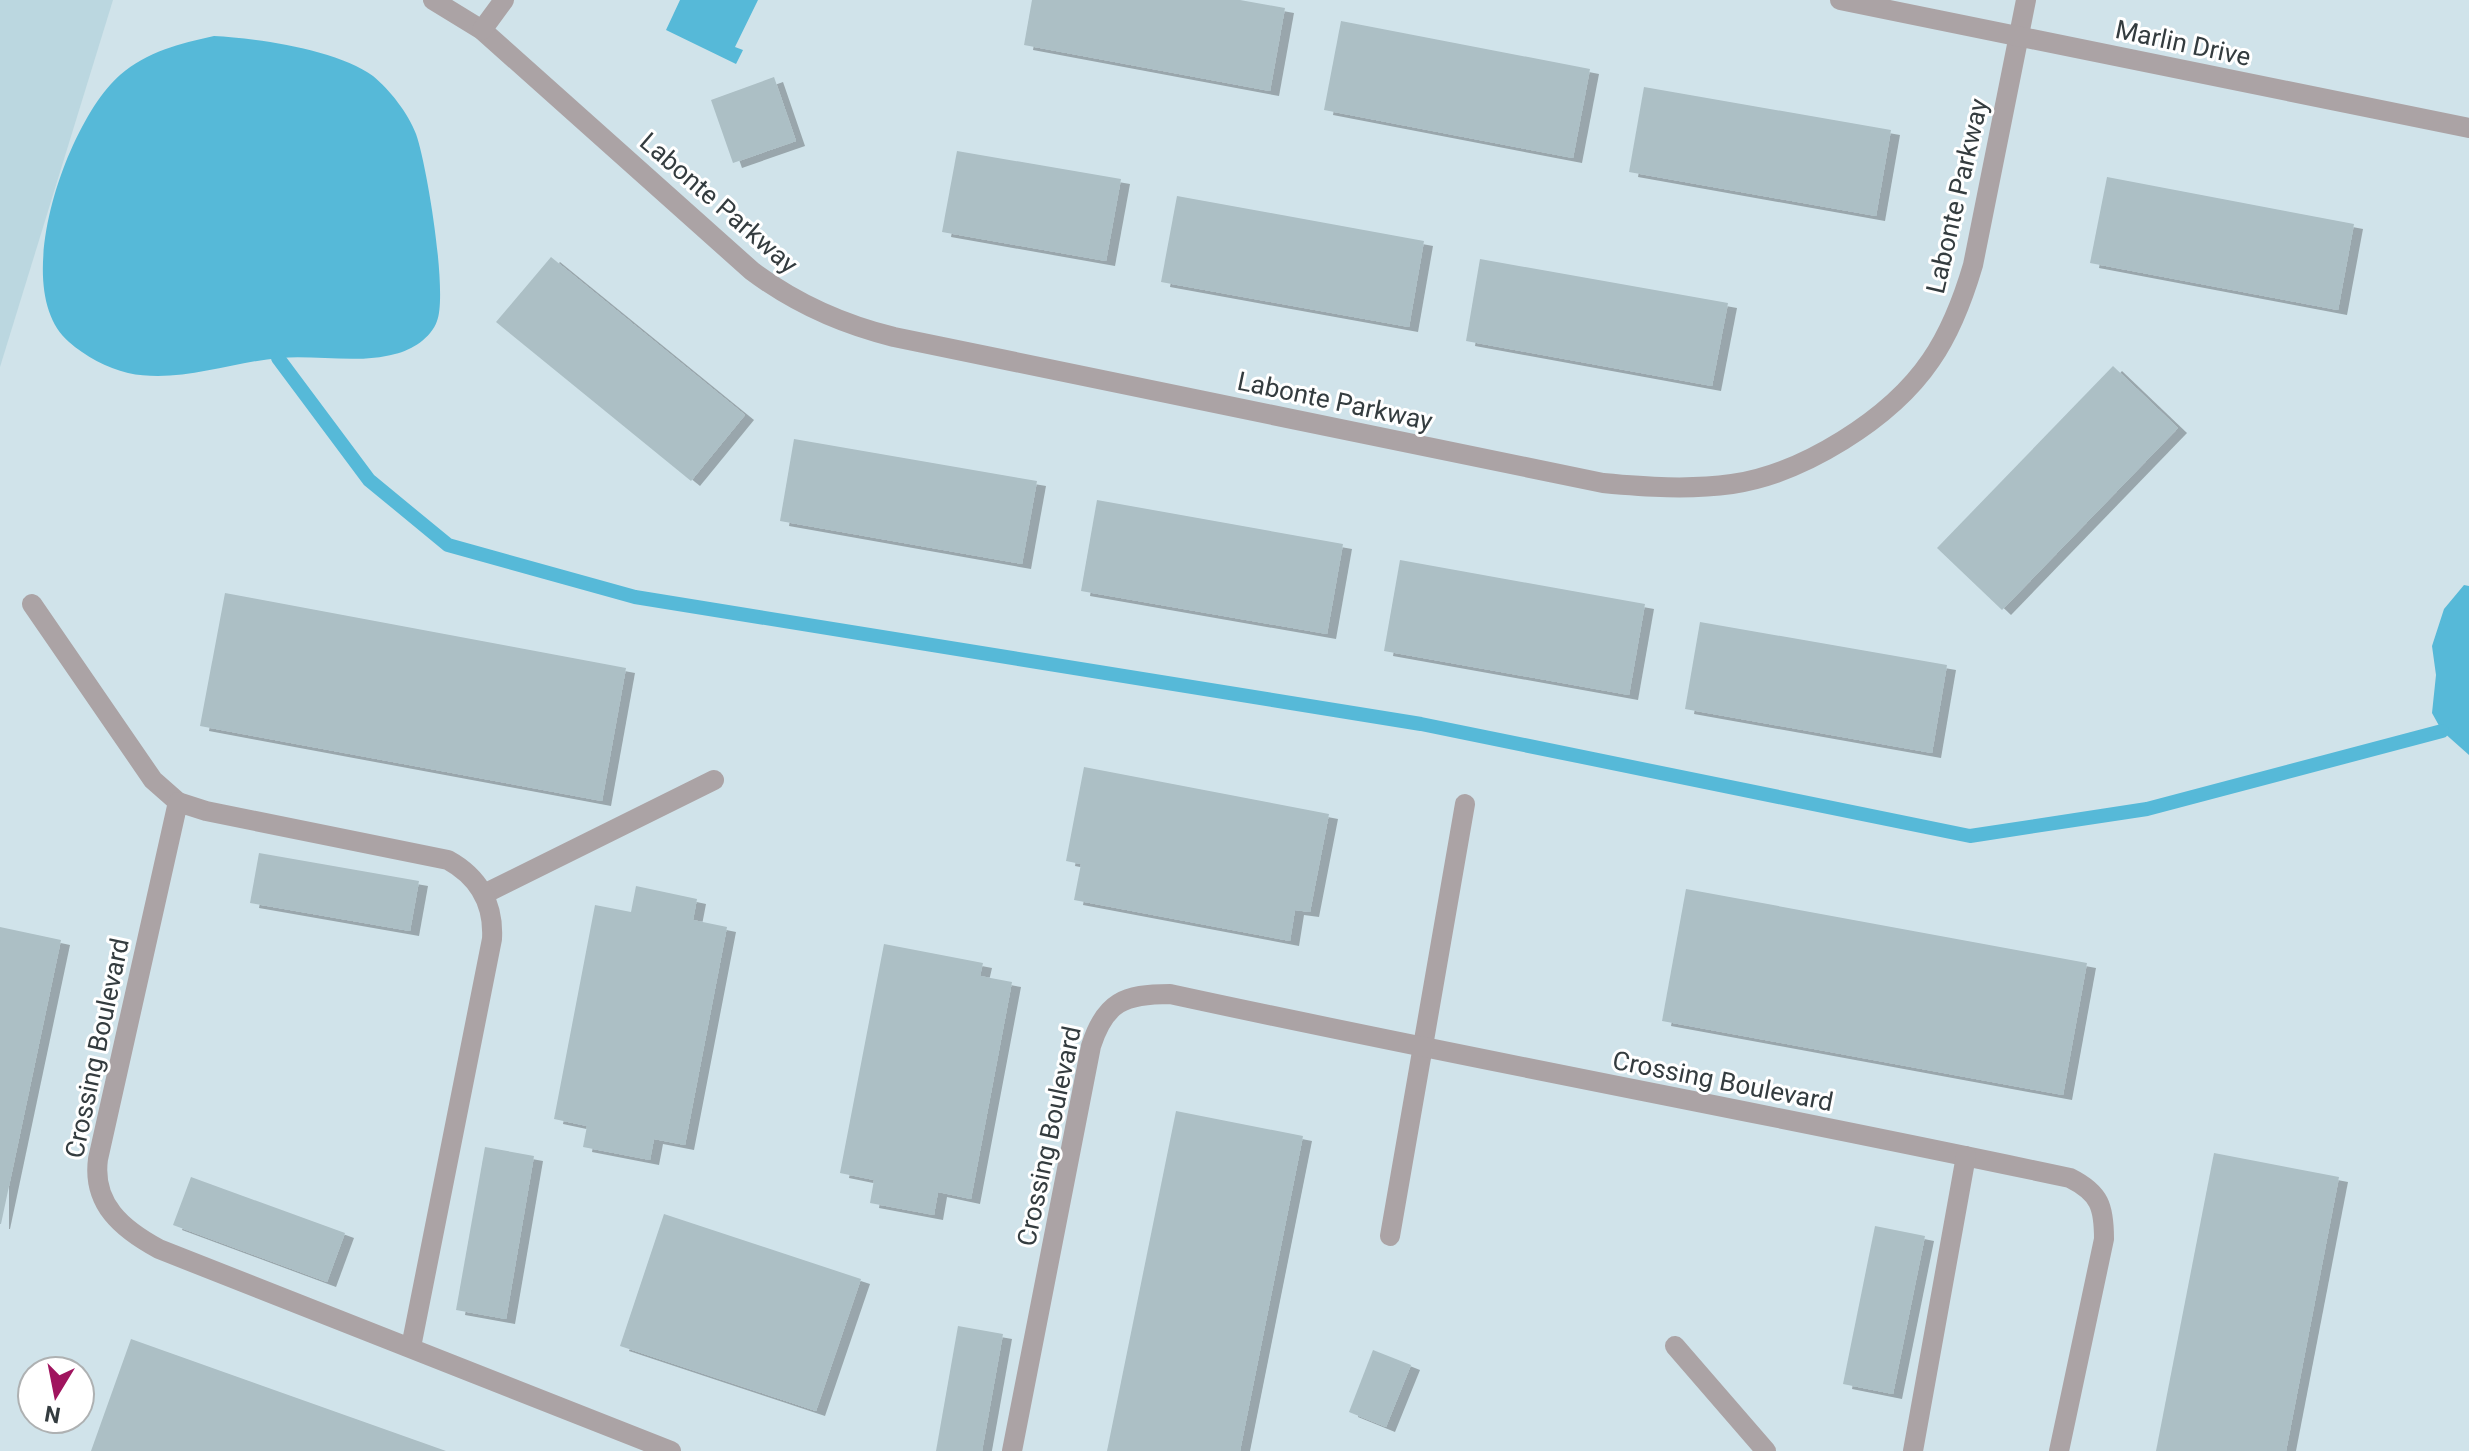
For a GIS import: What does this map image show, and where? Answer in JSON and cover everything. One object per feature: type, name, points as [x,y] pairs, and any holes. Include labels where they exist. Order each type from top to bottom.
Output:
[{"type":"street","name":"Labonte Parkway","points":[[433,0],[482,30],[752,271],[782,293],[833,318],[894,337],[1603,483],[1681,487],[1735,483],[1782,472],[1828,449],[1906,391],[1930,362],[1962,300],[1973,265],[2026,0]]},
{"type":"street","points":[[482,30],[504,0]]},
{"type":"street","name":"Marlin Drive","points":[[1840,0],[2469,128]]},
{"type":"street","points":[[32,604],[153,780],[178,802],[206,811],[448,860],[461,867],[484,894],[493,920],[492,939],[411,1347]]},
{"type":"street","points":[[484,894],[714,780]]},
{"type":"street","name":"Crossing Boulevard","points":[[178,802],[98,1159],[96,1175],[101,1194],[115,1219],[134,1235],[159,1249],[671,1451]]},
{"type":"street","points":[[1390,1236],[1465,804]]},
{"type":"street","name":"Crossing Boulevard","points":[[1012,1451],[1091,1046],[1102,1016],[1135,996],[1170,994],[1423,1048],[1966,1156],[2070,1178],[2089,1187],[2101,1208],[2104,1239],[2059,1451]]},
{"type":"street","points":[[1913,1451],[1966,1156]]},
{"type":"street","points":[[1675,1346],[1766,1451]]},
{"type":"street","points":[[614,1451],[621,1431]]},
{"type":"shaded area","points":[[0,0],[113,0],[0,367]]},
{"type":"water","points":[[680,0],[758,0],[735,47],[743,50],[736,64],[666,30]]},
{"type":"water","points":[[214,36],[274,43],[339,59],[373,76],[403,110],[413,126],[421,150],[440,284],[437,321],[430,333],[414,346],[382,357],[280,358],[185,374],[147,376],[120,371],[89,357],[69,342],[51,317],[44,284],[44,246],[52,206],[81,128],[100,97],[131,67],[164,50]]},
{"type":"water","points":[[2464,585],[2469,586],[2469,755],[2442,731],[2432,713],[2436,675],[2432,646],[2444,609]]},
{"type":"building","points":[[1032,0],[1240,0],[1285,8],[1270,91],[1024,45]]},
{"type":"building","points":[[1341,21],[1590,69],[1573,158],[1324,110]]},
{"type":"building","points":[[774,77],[796,141],[733,163],[711,100]]},
{"type":"building","points":[[1644,87],[1891,130],[1876,216],[1629,172]]},
{"type":"building","points":[[957,151],[1121,179],[1106,261],[942,232]]},
{"type":"building","points":[[2107,177],[2354,224],[2338,310],[2090,263]]},
{"type":"building","points":[[1177,196],[1424,241],[1409,327],[1161,282]]},
{"type":"building","points":[[551,257],[745,415],[691,481],[496,322]]},
{"type":"building","points":[[1480,259],[1728,303],[1712,386],[1466,341]]},
{"type":"building","points":[[2113,366],[2178,428],[2002,610],[1937,548]]},
{"type":"building","points":[[794,439],[1037,481],[1022,564],[780,521]]},
{"type":"building","points":[[1097,500],[1343,544],[1327,634],[1081,591]]},
{"type":"building","points":[[1400,560],[1645,604],[1629,695],[1384,651]]},
{"type":"building","points":[[225,593],[626,668],[602,801],[200,726]]},
{"type":"building","points":[[1700,622],[1947,665],[1932,753],[1685,709]]},
{"type":"building","points":[[1084,767],[1329,814],[1310,912],[1295,910],[1290,941],[1074,900],[1081,864],[1066,861]]},
{"type":"building","points":[[259,853],[419,881],[410,931],[250,903]]},
{"type":"building","points":[[636,886],[697,899],[693,920],[727,927],[685,1145],[654,1139],[650,1160],[583,1147],[587,1126],[554,1119],[595,905],[631,912]]},
{"type":"building","points":[[1686,889],[2087,963],[2063,1095],[1662,1021]]},
{"type":"building","points":[[0,927],[61,940],[1,1224],[0,1224]]},
{"type":"building","points":[[884,944],[983,963],[980,976],[1012,982],[971,1199],[938,1192],[934,1215],[870,1203],[874,1180],[840,1173]]},
{"type":"building","points":[[1176,1111],[1303,1136],[1240,1451],[1107,1451]]},
{"type":"building","points":[[485,1147],[534,1156],[506,1319],[456,1310]]},
{"type":"building","points":[[2214,1153],[2339,1177],[2286,1451],[2156,1451]]},
{"type":"building","points":[[191,1177],[345,1233],[327,1282],[173,1225]]},
{"type":"building","points":[[664,1214],[861,1279],[816,1411],[620,1346]]},
{"type":"building","points":[[1875,1226],[1925,1236],[1893,1394],[1843,1384]]},
{"type":"building","points":[[958,1326],[1003,1334],[982,1451],[936,1451]]},
{"type":"building","points":[[131,1339],[446,1451],[91,1451]]},
{"type":"building","points":[[1373,1350],[1411,1365],[1386,1427],[1349,1412]]},
{"type":"waterway","points":[[278,358],[369,480],[448,545],[635,597],[1421,724],[1970,836],[2147,809],[2442,731]]}]
